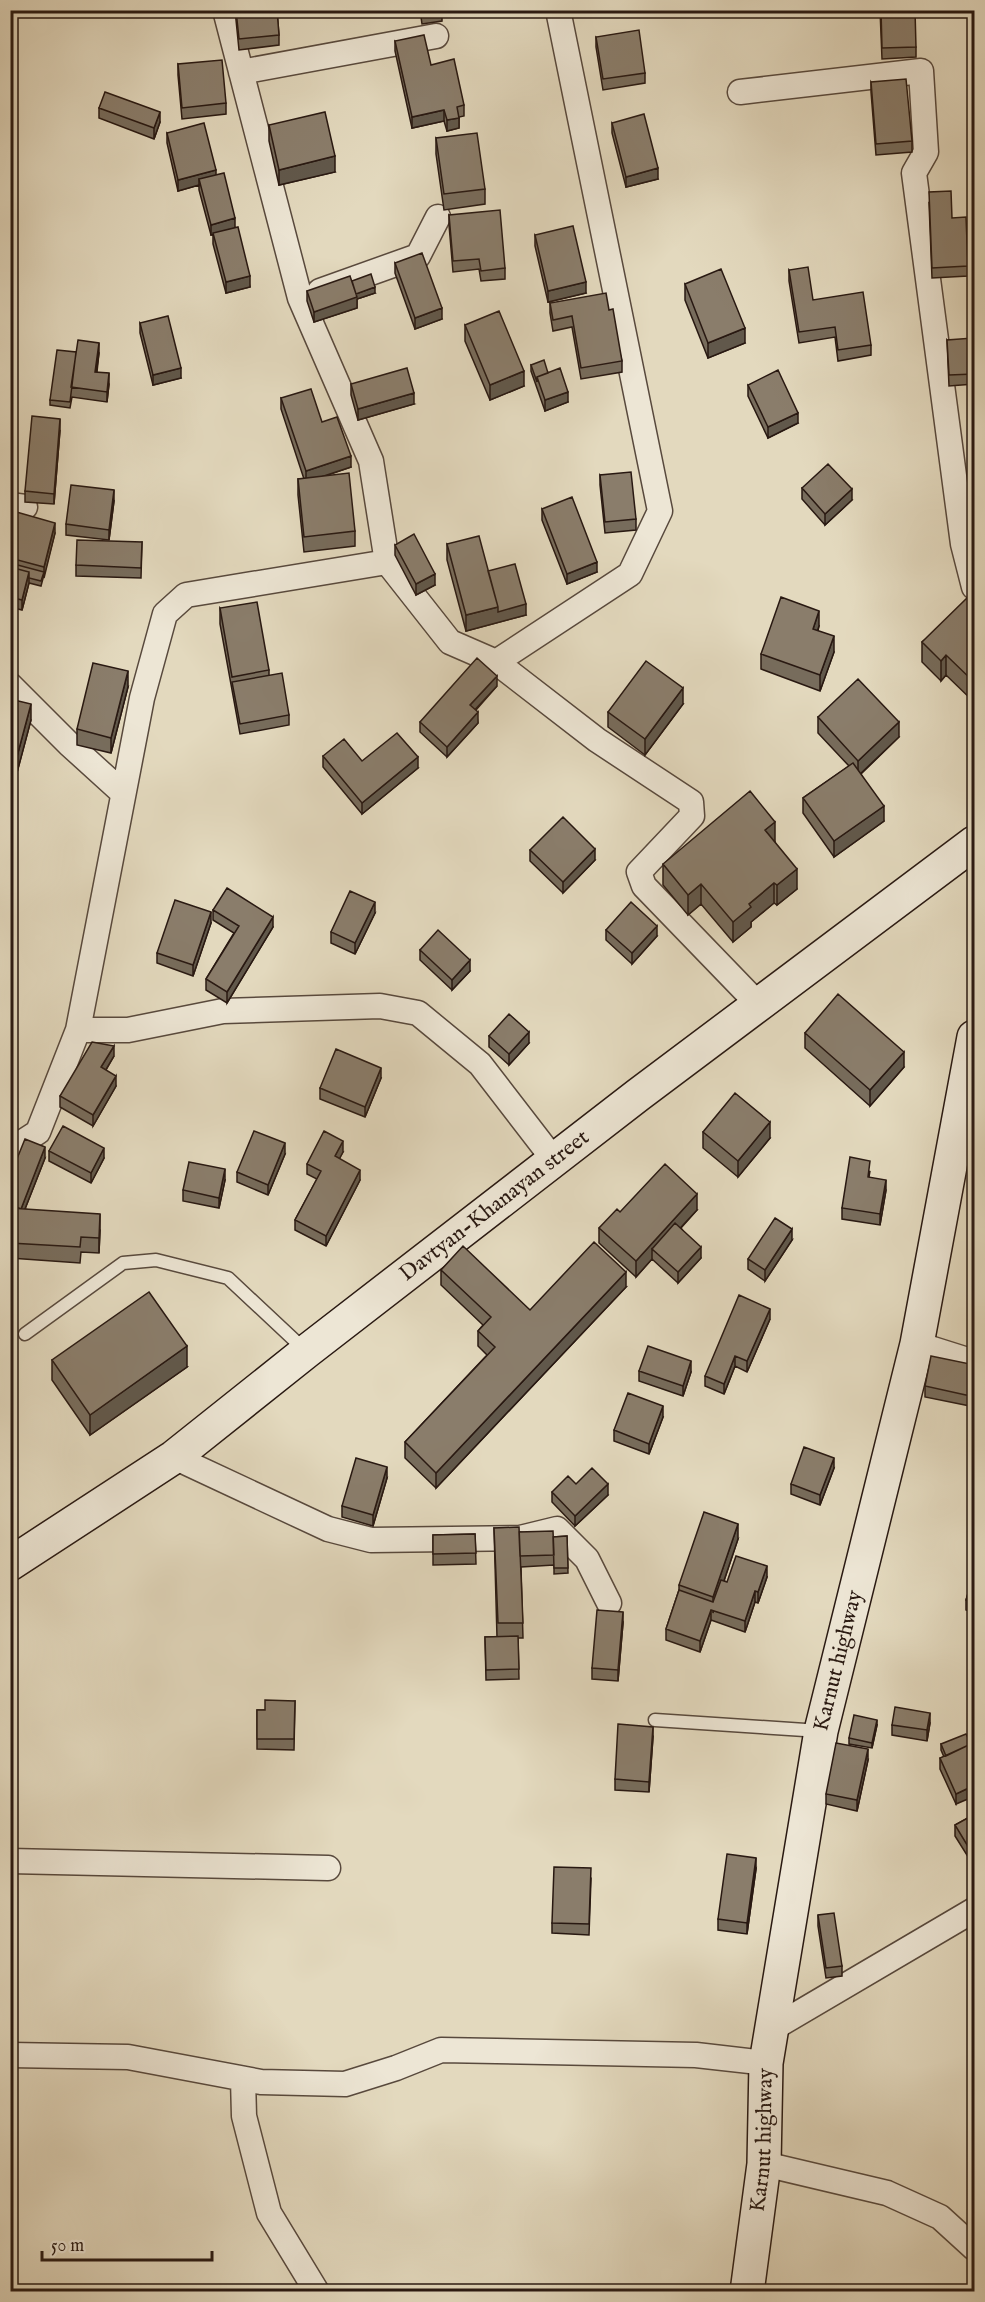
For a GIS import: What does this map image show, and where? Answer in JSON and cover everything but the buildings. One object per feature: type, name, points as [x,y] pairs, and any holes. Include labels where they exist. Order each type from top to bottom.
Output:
[{"type":"main road","name":"Davtyan-Khanayan street","points":[[10,1564],[174,1457],[306,1351],[554,1160],[975,843]]},
{"type":"main road","name":"Karnut highway","points":[[747,2292],[764,2164],[766,2063],[770,2030],[821,1731],[918,1344],[975,1036]]},
{"type":"street","points":[[225,10],[300,298],[371,461],[387,562],[450,642],[496,662],[597,740],[691,802],[692,816],[639,872],[644,886],[759,1005]]},
{"type":"street","points":[[496,662],[630,574],[660,511],[558,10]]},
{"type":"street","points":[[241,72],[436,36]]},
{"type":"street","points":[[740,92],[921,71],[926,152],[914,173],[963,544],[975,586]]},
{"type":"street","points":[[300,298],[418,256],[438,217]]},
{"type":"street","points":[[10,1149],[38,1132],[78,1030],[142,698],[165,614],[186,595],[387,562]]},
{"type":"street","points":[[10,686],[123,793]]},
{"type":"street","points":[[78,1030],[128,1030],[223,1011],[380,1006],[418,1013],[480,1064],[554,1160]]},
{"type":"street","points":[[918,1344],[975,1362]]},
{"type":"street","points":[[174,1457],[328,1529],[371,1540],[520,1538],[557,1529],[587,1559],[609,1603]]},
{"type":"street","points":[[10,1861],[328,1868]]},
{"type":"street","points":[[770,2030],[975,1910]]},
{"type":"street","points":[[10,2055],[128,2057],[261,2082],[345,2084],[396,2068],[441,2050],[696,2055],[766,2063]]},
{"type":"street","points":[[243,2079],[244,2116],[268,2213],[316,2292]]},
{"type":"street","points":[[764,2164],[887,2193],[940,2217],[975,2248]]},
{"type":"lane","points":[[25,1334],[123,1263],[156,1260],[228,1278],[306,1351]]},
{"type":"lane","points":[[656,1720],[821,1731]]}]
